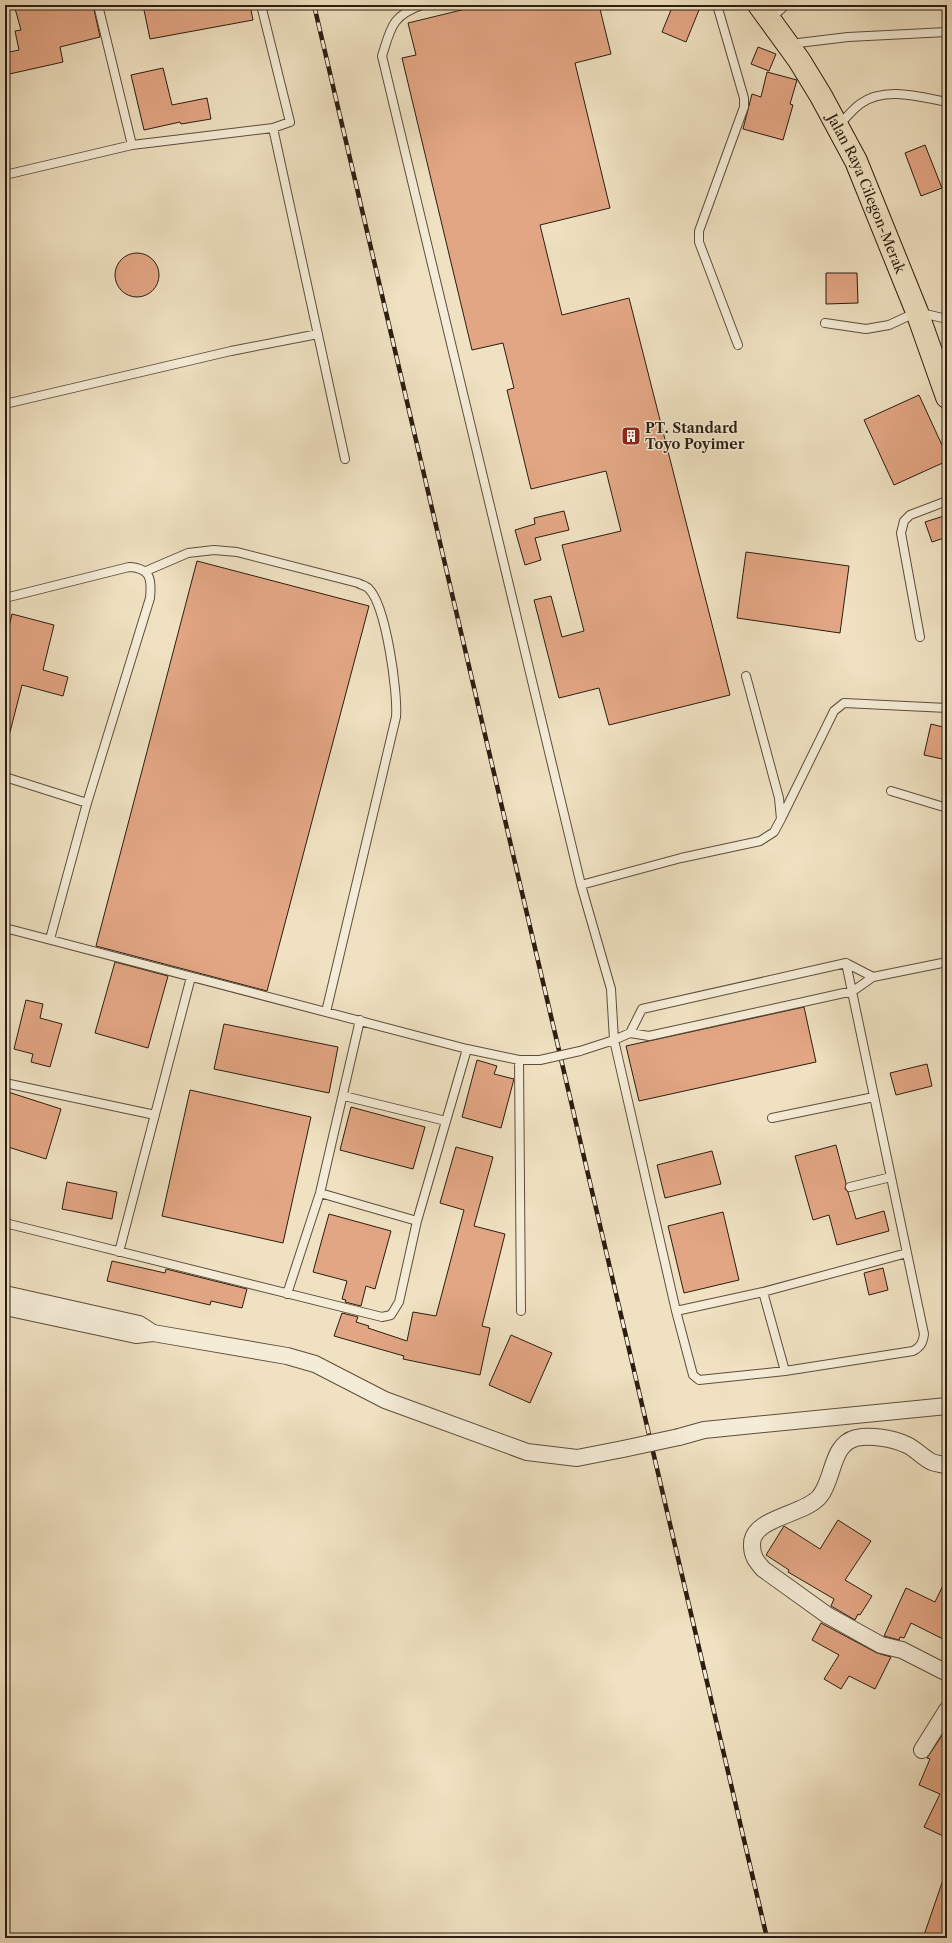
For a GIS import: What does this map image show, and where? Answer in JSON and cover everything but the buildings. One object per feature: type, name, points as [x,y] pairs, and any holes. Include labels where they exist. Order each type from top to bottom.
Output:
[{"type":"highway","name":"Jalan Raya Cilegon-Merak","points":[[769,9],[787,44],[806,72],[838,126],[856,162],[918,312],[947,396]]},
{"type":"street","points":[[5,1294],[139,1324],[152,1333]]},
{"type":"street","points":[[5,1307],[136,1335],[152,1333],[287,1356],[308,1362],[385,1400],[527,1452],[577,1458],[679,1437],[704,1430],[947,1406]]},
{"type":"street","points":[[947,1466],[932,1462],[907,1445],[889,1439],[873,1437],[856,1438],[847,1442],[836,1457],[820,1497],[806,1506],[766,1524],[757,1530],[752,1540],[755,1560],[763,1569],[826,1616],[881,1645],[902,1650],[947,1673]]},
{"type":"street","points":[[922,1750],[947,1710]]},
{"type":"lane","points":[[98,5],[132,145]]},
{"type":"lane","points":[[5,175],[132,145],[273,128],[290,122],[261,5]]},
{"type":"lane","points":[[422,5],[407,10],[392,24],[382,56],[581,885],[611,989],[614,1040],[676,1311],[693,1375],[699,1380],[785,1371],[913,1351],[919,1348],[923,1341],[924,1334],[846,963]]},
{"type":"lane","points":[[717,5],[744,98],[744,107],[699,231],[699,242],[738,344]]},
{"type":"lane","points":[[787,44],[848,37],[947,32]]},
{"type":"lane","points":[[838,126],[861,104],[880,96],[904,94],[947,102]]},
{"type":"lane","points":[[273,128],[345,459]]},
{"type":"lane","points":[[825,323],[866,329],[889,325],[918,312],[947,319]]},
{"type":"lane","points":[[5,404],[231,352],[318,334]]},
{"type":"lane","points":[[920,637],[901,533],[904,521],[910,515],[947,501]]},
{"type":"lane","points":[[146,571],[188,553],[214,550],[237,552],[358,583],[369,589],[376,601],[388,643],[396,687],[396,717],[326,1012]]},
{"type":"lane","points":[[5,598],[129,567],[139,567],[146,571],[150,580],[150,598],[87,803],[50,939]]},
{"type":"lane","points":[[746,676],[779,798],[781,819]]},
{"type":"lane","points":[[581,885],[681,858],[760,841],[774,832],[834,711],[844,703],[947,708]]},
{"type":"lane","points":[[5,777],[87,803]]},
{"type":"lane","points":[[891,790],[947,808]]},
{"type":"lane","points":[[5,928],[467,1049],[519,1060],[540,1060],[580,1051],[630,1033],[649,1036],[853,991],[873,977],[947,962]]},
{"type":"lane","points":[[630,1033],[642,1009],[846,963],[873,977]]},
{"type":"lane","points":[[119,1252],[191,976]]},
{"type":"lane","points":[[287,1294],[320,1193],[344,1096],[360,1020]]},
{"type":"lane","points":[[5,1223],[382,1317],[392,1315],[400,1302],[417,1221],[467,1049]]},
{"type":"lane","points":[[519,1060],[522,1311]]},
{"type":"lane","points":[[5,1082],[155,1115]]},
{"type":"lane","points":[[344,1096],[446,1121]]},
{"type":"lane","points":[[772,1118],[874,1096]]},
{"type":"lane","points":[[850,1187],[891,1177]]},
{"type":"lane","points":[[320,1193],[417,1221]]},
{"type":"lane","points":[[676,1311],[763,1292],[907,1253]]},
{"type":"lane","points":[[763,1292],[785,1371]]},
{"type":"railway","points":[[314,5],[767,1938]]},
{"type":"place","name":"PT. Standard Toyo Poyimer","points":[[631,436]]}]
